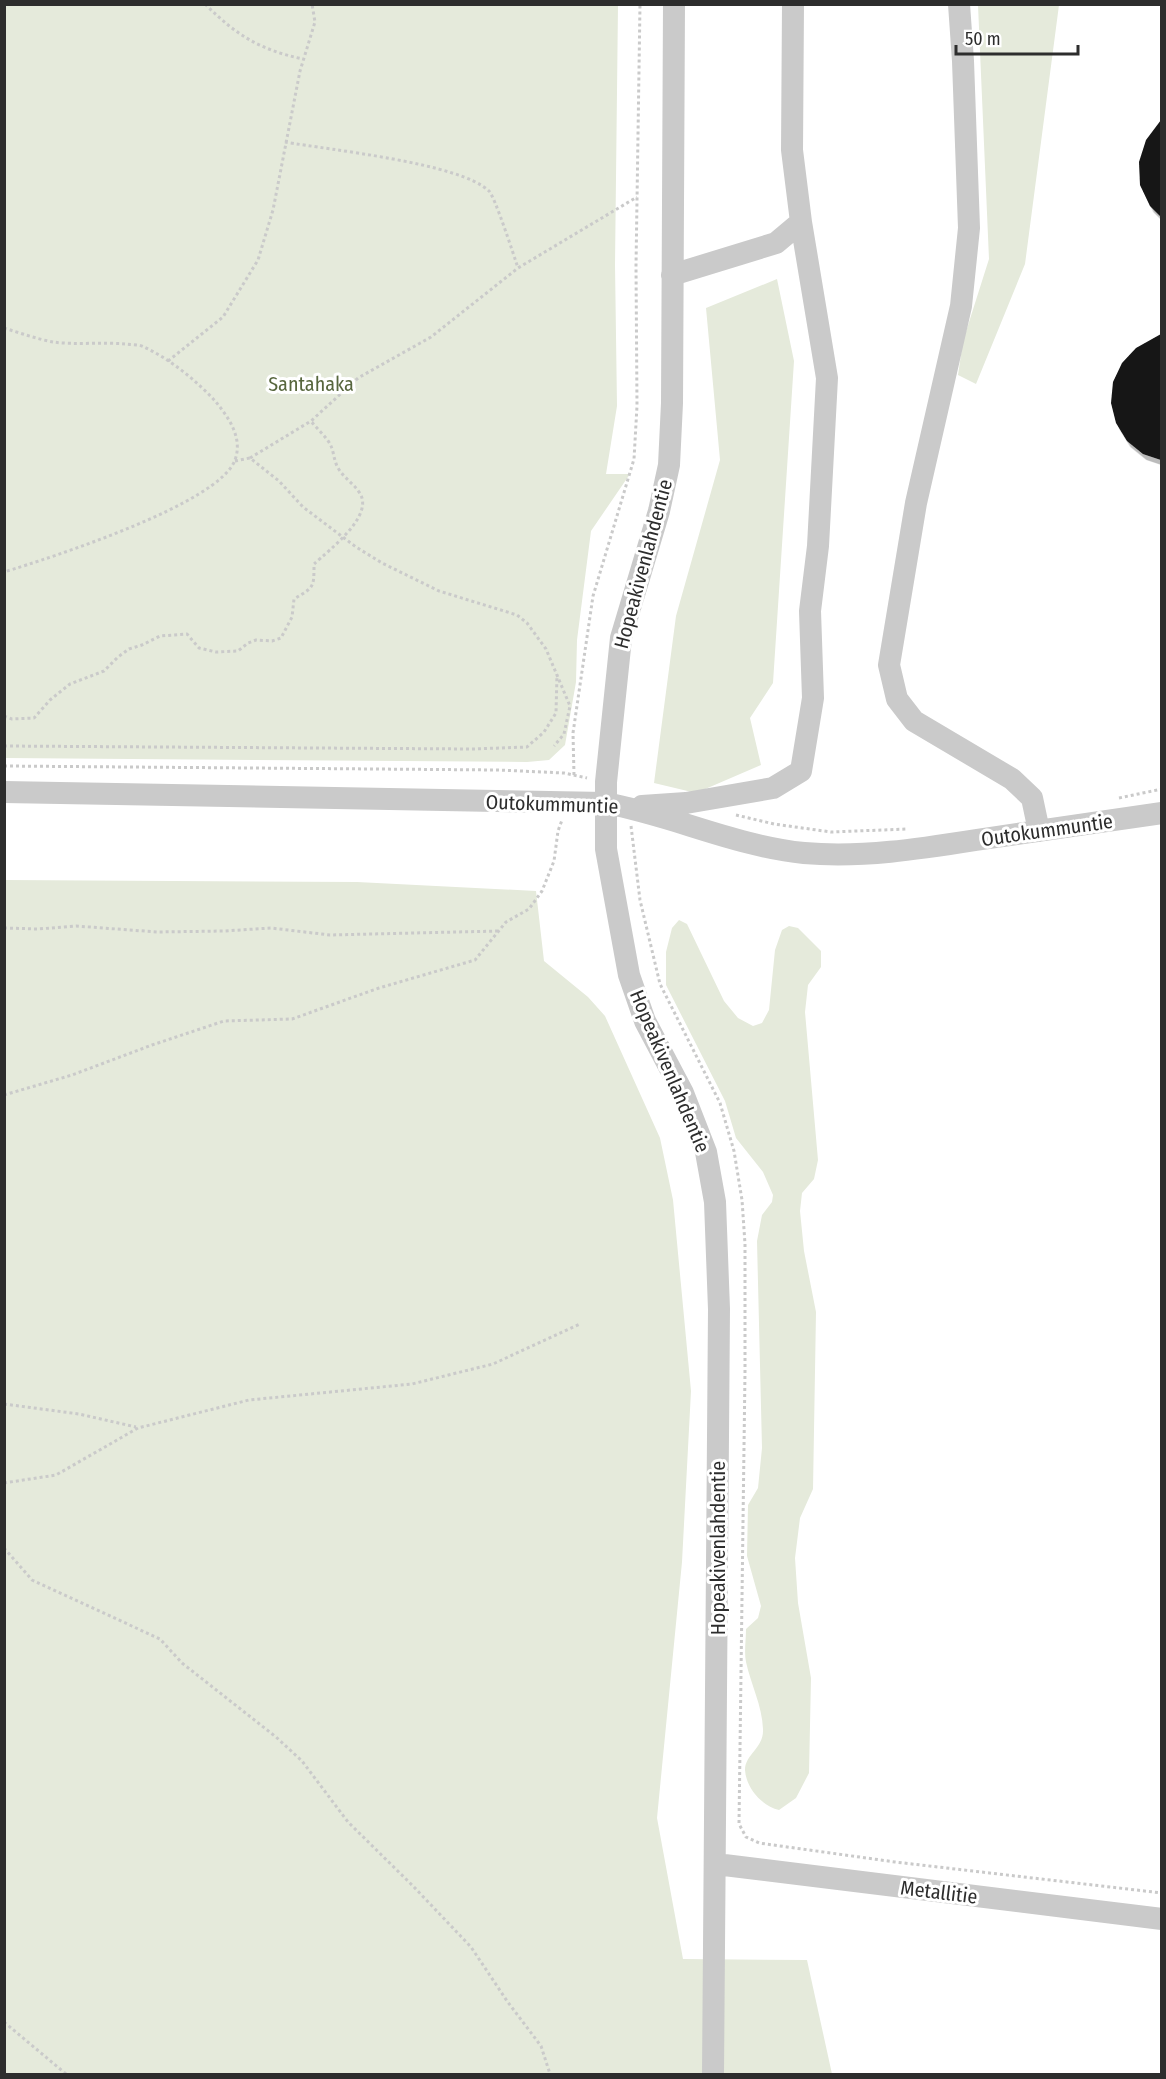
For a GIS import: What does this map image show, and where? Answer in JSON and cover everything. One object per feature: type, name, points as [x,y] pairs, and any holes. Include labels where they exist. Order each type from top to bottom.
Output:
[{"type":"street","name":"Hopeakivenlahdentie","points":[[674,4],[672,404],[669,465],[659,511],[621,638],[605,793],[606,849],[629,975],[645,1021],[693,1114],[706,1152],[715,1202],[719,1310],[713,2074]]},
{"type":"street","points":[[629,807],[686,802],[773,788],[801,771],[813,698],[810,610],[818,546],[827,378],[801,222],[792,150],[793,4]]},
{"type":"street","points":[[959,4],[969,228],[961,306],[916,503],[889,665],[897,699],[914,721],[1012,779],[1032,798],[1039,831]]},
{"type":"street","points":[[672,275],[776,243],[801,222]]},
{"type":"street","name":"Outokummuntie","points":[[4,792],[569,802],[605,793],[629,807],[750,844],[813,853],[851,855],[924,848],[1161,813]]},
{"type":"street","name":"Metallitie","points":[[716,1864],[1161,1919]]},
{"type":"path","points":[[205,4],[228,27],[256,44],[278,54],[303,59]]},
{"type":"path","points":[[168,362],[223,317],[258,260],[273,210],[303,59],[315,22],[312,4]]},
{"type":"path","points":[[574,775],[573,733],[593,596],[634,459],[637,406],[640,4]]},
{"type":"path","points":[[285,142],[427,166],[470,180],[490,192],[518,268]]},
{"type":"path","points":[[235,461],[250,458],[311,421],[358,378],[431,338],[518,268],[637,196]]},
{"type":"path","points":[[4,328],[54,342],[103,342],[142,346],[201,386],[224,412],[238,438],[235,461],[218,482],[185,502],[130,528],[67,553],[4,572]]},
{"type":"path","points":[[4,716],[12,719],[34,718],[50,700],[70,684],[104,671],[129,649],[160,636],[187,634],[198,648],[216,652],[238,651],[256,640],[281,638],[292,617],[294,599],[311,589],[314,582],[314,564],[353,528],[364,503],[359,492],[347,482],[337,466],[330,445],[311,421]]},
{"type":"path","points":[[250,458],[279,481],[303,507],[342,537],[382,563],[438,591],[517,615],[527,623],[546,649],[570,706],[564,734],[554,746]]},
{"type":"path","points":[[4,746],[472,749],[527,747],[544,732],[556,713],[557,674]]},
{"type":"path","points":[[4,766],[499,770],[574,775],[605,793]]},
{"type":"path","points":[[1119,798],[1161,789]]},
{"type":"path","points":[[4,1095],[72,1075],[224,1021],[292,1019],[379,988],[476,960],[506,922],[529,909],[542,891],[554,861],[558,831],[569,802]]},
{"type":"path","points":[[629,807],[640,900],[660,984],[720,1103],[734,1151],[742,1200],[745,1244],[745,1372],[739,1824],[746,1837],[759,1843],[1161,1893]]},
{"type":"path","points":[[730,813],[774,824],[831,832],[918,828]]},
{"type":"path","points":[[4,928],[38,929],[76,926],[157,932],[271,928],[330,935],[499,930]]},
{"type":"path","points":[[4,1483],[56,1476],[138,1428],[249,1400],[412,1384],[493,1364],[580,1324]]},
{"type":"path","points":[[4,1404],[79,1414],[138,1428]]},
{"type":"path","points":[[4,1548],[32,1580],[160,1639],[182,1663],[276,1737],[302,1761],[348,1822],[471,1947],[541,2046],[550,2074]]},
{"type":"path","points":[[4,2022],[66,2074]]},
{"type":"green space","name":"Santahaka","points":[[5,4],[618,5],[615,265],[617,406],[606,474],[630,474],[591,531],[577,640],[576,682],[565,745],[549,760],[527,762],[5,758]]},
{"type":"green space","points":[[978,5],[1059,5],[1025,264],[976,384],[958,375],[963,341],[989,259]]},
{"type":"green space","points":[[777,279],[794,361],[773,683],[750,718],[761,765],[696,793],[654,783],[676,616],[720,460],[706,308]]},
{"type":"green space","points":[[5,880],[357,882],[536,891],[544,961],[588,997],[605,1016],[660,1138],[673,1200],[691,1391],[682,1562],[657,1818],[683,1959],[807,1960],[832,2074],[5,2074]]},
{"type":"green space","points":[[679,920],[687,924],[724,1001],[738,1018],[753,1026],[762,1023],[769,1010],[775,950],[782,930],[789,926],[798,928],[821,951],[821,967],[808,985],[805,1012],[818,1160],[814,1179],[802,1193],[800,1211],[804,1251],[816,1312],[813,1489],[800,1518],[795,1558],[798,1603],[811,1678],[809,1773],[796,1798],[779,1810],[767,1805],[756,1795],[748,1783],[745,1770],[748,1760],[763,1736],[761,1712],[746,1662],[745,1650],[746,1629],[758,1618],[761,1606],[747,1556],[748,1505],[758,1488],[762,1448],[757,1241],[762,1215],[772,1202],[773,1195],[763,1172],[736,1138],[725,1101],[666,985],[666,952],[672,928]]},
{"type":"building","points":[[1161,120],[1161,217],[1150,206],[1140,185],[1139,162],[1146,140]]},
{"type":"building","points":[[1161,334],[1161,460],[1143,454],[1127,441],[1116,423],[1111,403],[1113,382],[1122,363],[1136,348]]}]
